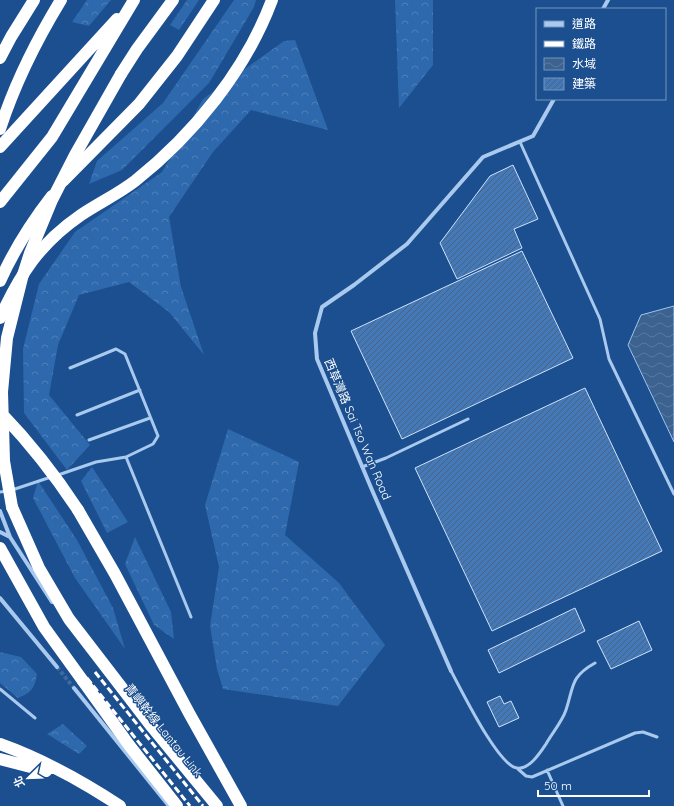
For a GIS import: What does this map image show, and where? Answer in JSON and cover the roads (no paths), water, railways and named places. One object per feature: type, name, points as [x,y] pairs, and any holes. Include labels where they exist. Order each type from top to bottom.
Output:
[{"type":"highway","points":[[0,58],[34,0]]},
{"type":"highway","points":[[0,129],[10,101],[30,55],[61,0]]},
{"type":"highway","points":[[0,147],[134,0]]},
{"type":"highway","points":[[0,202],[52,137],[134,0]]},
{"type":"highway","points":[[12,507],[4,461],[2,392],[7,338],[22,278],[52,200],[75,155],[121,74],[137,49],[173,0]]},
{"type":"highway","points":[[0,281],[12,254],[34,219],[61,183],[139,104],[177,56],[214,0]]},
{"type":"highway","points":[[0,318],[13,289],[35,256],[53,237],[80,216],[134,182],[166,155],[202,116],[241,62],[263,22],[272,0]]},
{"type":"highway","points":[[0,412],[31,445],[64,488],[112,568],[189,713],[241,806]]},
{"type":"highway","points":[[0,470],[12,507],[39,568],[69,619],[152,727],[217,806]]},
{"type":"highway","points":[[0,548],[44,627],[129,745],[177,806]]},
{"type":"highway","points":[[0,744],[17,750],[80,781],[120,806]]},
{"type":"highway","points":[[0,759],[80,781]]},
{"type":"street","name":"西草灣路 Sai Tso Wan Road","points":[[451,671],[362,467],[318,359],[315,333],[322,307],[354,285],[406,244],[483,157],[534,136],[553,100]]},
{"type":"street","points":[[0,511],[10,537],[54,604]]},
{"type":"street","points":[[0,532],[10,537]]},
{"type":"street","points":[[0,598],[57,667]]},
{"type":"street","name":"青嶼幹線 Lantau Link","points":[[104,674],[212,806]]},
{"type":"street","points":[[74,688],[169,806]]},
{"type":"lane","points":[[520,142],[600,319],[609,359],[674,494]]},
{"type":"lane","points":[[0,492],[13,490],[96,462],[126,457],[153,444],[158,436],[125,354],[116,349],[70,368]]},
{"type":"lane","points":[[77,415],[140,390]]},
{"type":"lane","points":[[89,440],[150,418]]},
{"type":"lane","points":[[362,467],[386,458],[468,419]]},
{"type":"lane","points":[[126,457],[191,617]]},
{"type":"lane","points":[[518,768],[528,766],[543,748],[566,711],[572,685],[584,669],[595,663]]},
{"type":"lane","points":[[451,671],[471,711],[502,758],[510,765],[518,768],[526,776],[532,776],[635,733],[643,732],[657,737]]},
{"type":"lane","points":[[0,689],[35,718]]},
{"type":"lane","points":[[547,770],[563,806]]},
{"type":"water","points":[[674,306],[674,442],[628,345],[641,315]]},
{"type":"tunnel","points":[[57,667],[74,688]]},
{"type":"railway","points":[[95,672],[203,806]]},
{"type":"railway","points":[[87,678],[190,806]]}]
